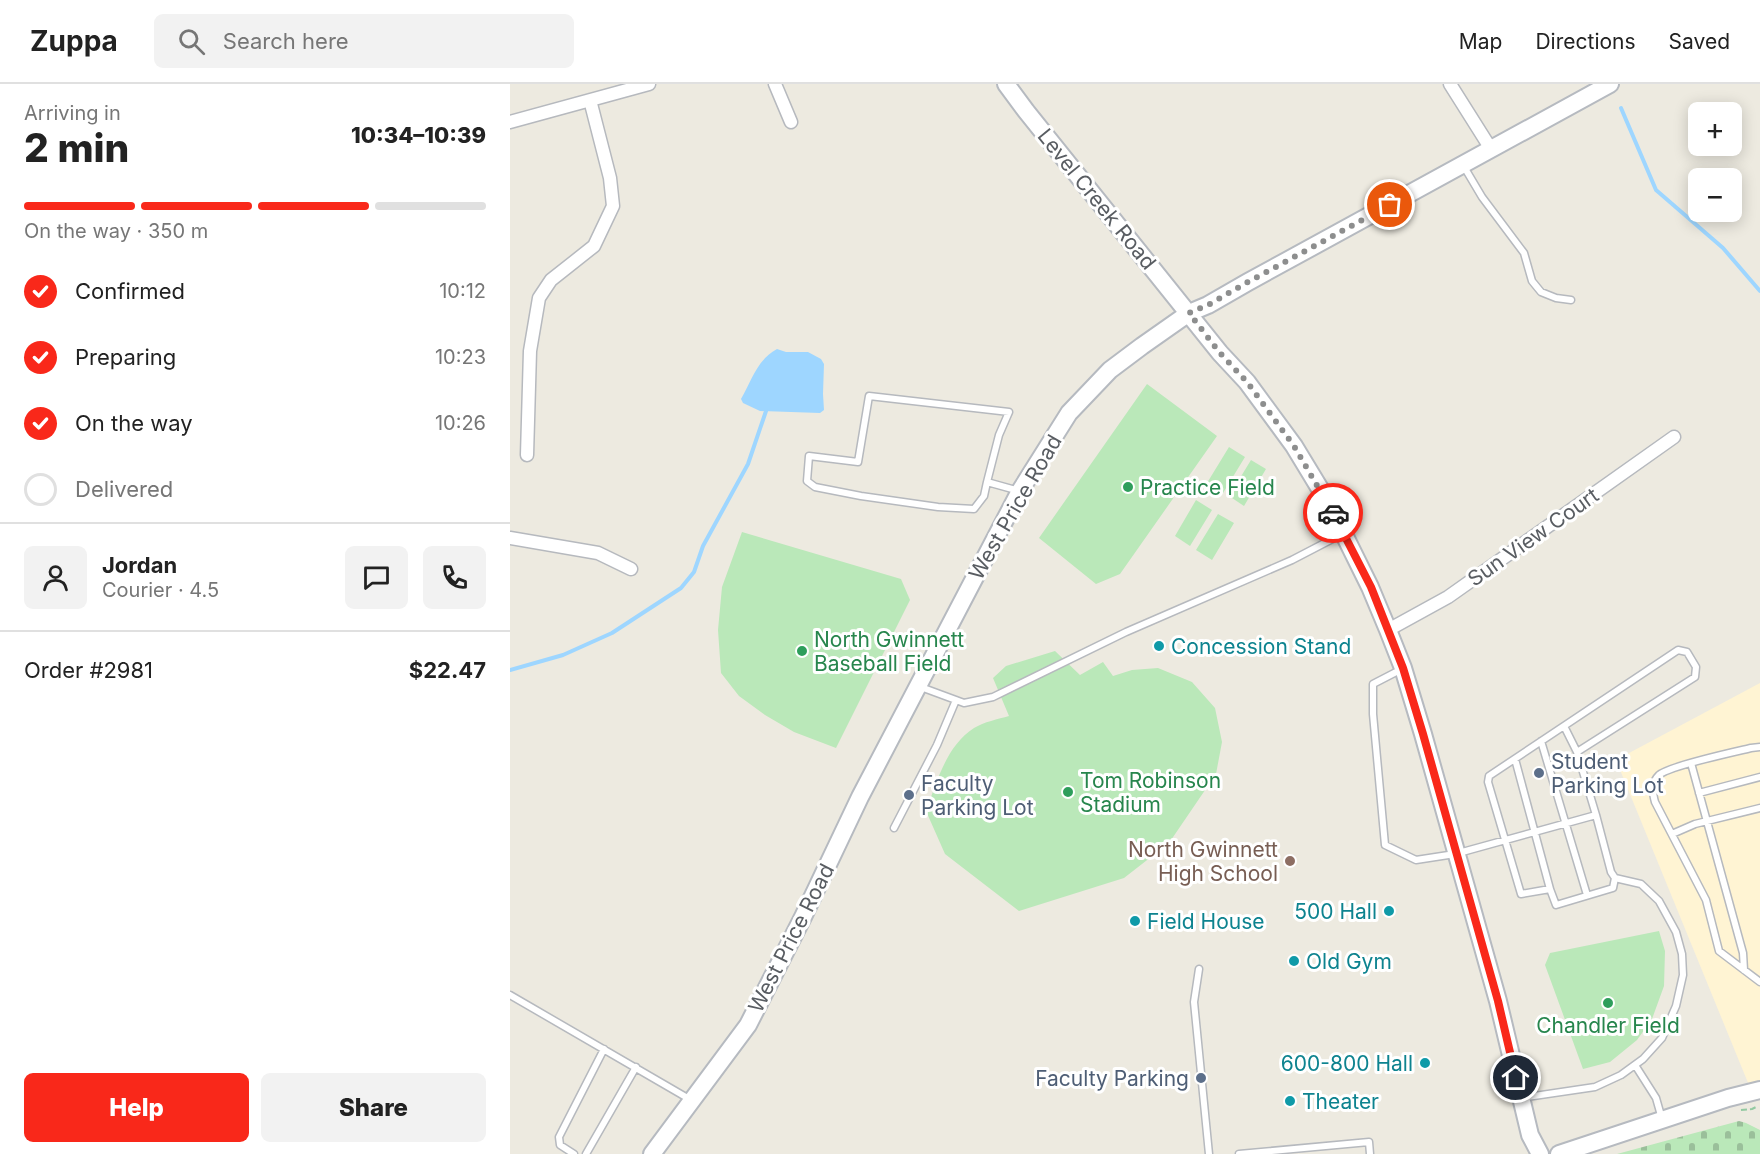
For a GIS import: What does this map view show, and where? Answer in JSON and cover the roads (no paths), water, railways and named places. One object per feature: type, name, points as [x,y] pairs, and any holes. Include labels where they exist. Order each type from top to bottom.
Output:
[{"type":"street","points":[[510,122],[649,84]]},
{"type":"street","points":[[775,84],[791,122]]},
{"type":"street","name":"Level Creek Road","points":[[1006,84],[1220,353],[1247,382],[1294,446],[1328,502],[1371,587],[1403,668],[1423,734],[1498,1001],[1530,1135],[1540,1154]]},
{"type":"street","points":[[1450,84],[1491,149]]},
{"type":"street","name":"West Price Road","points":[[652,1154],[748,1025],[860,797],[1020,491],[1070,413],[1110,370],[1189,313],[1208,305],[1610,84]]},
{"type":"street","points":[[526,455],[530,351],[539,298],[551,280],[594,246],[614,206],[610,178],[590,100]]},
{"type":"street","name":"Sun View Court","points":[[1388,630],[1448,597],[1674,437]]},
{"type":"street","points":[[510,538],[598,553],[631,569]]},
{"type":"street","points":[[1559,1154],[1760,1090]]},
{"type":"lane","points":[[1463,165],[1482,197],[1524,253],[1532,281],[1541,292],[1556,298],[1571,300]]},
{"type":"lane","points":[[869,396],[1009,412],[999,435],[987,482],[984,495],[974,508],[938,507],[861,496],[815,488],[807,481],[809,456],[858,462],[869,396]]},
{"type":"lane","points":[[987,482],[1020,491]]},
{"type":"lane","points":[[918,686],[964,704],[993,697],[1126,632],[1292,560],[1343,533]]},
{"type":"lane","points":[[1551,889],[1521,894],[1488,782],[1489,776],[1678,650],[1687,652],[1696,667],[1695,677],[1577,752]]},
{"type":"lane","points":[[1403,668],[1374,684],[1373,714],[1385,845],[1416,860],[1455,854],[1596,815]]},
{"type":"lane","points":[[894,828],[937,745],[956,700]]},
{"type":"lane","points":[[1521,1098],[1595,1087],[1621,1075],[1643,1059],[1662,1038],[1676,1006],[1683,975],[1682,954],[1676,932],[1659,901],[1641,884],[1615,878],[1611,872],[1577,752],[1564,726]]},
{"type":"lane","points":[[1541,741],[1587,895]]},
{"type":"lane","points":[[1760,747],[1691,763],[1661,773],[1654,782],[1652,791],[1655,802],[1706,900],[1719,951],[1760,982]]},
{"type":"lane","points":[[1515,759],[1556,905],[1613,888],[1615,878]]},
{"type":"lane","points":[[1691,763],[1743,953],[1743,970]]},
{"type":"lane","points":[[1699,793],[1760,777]]},
{"type":"lane","points":[[1672,834],[1695,825],[1760,808]]},
{"type":"lane","points":[[1199,969],[1194,1002],[1209,1154]]},
{"type":"lane","points":[[510,995],[692,1101]]},
{"type":"lane","points":[[574,1154],[561,1145],[559,1137],[604,1049]]},
{"type":"lane","points":[[1635,1065],[1656,1098],[1663,1120]]},
{"type":"lane","points":[[586,1154],[636,1067]]},
{"type":"lane","points":[[1239,1154],[1369,1142],[1370,1154]]},
{"type":"water","points":[[777,349],[786,352],[808,352],[821,359],[824,364],[824,410],[820,413],[760,411],[743,403],[741,399],[756,371],[764,359]]},
{"type":"waterway","points":[[1621,108],[1656,190],[1723,248],[1760,291]]},
{"type":"waterway","points":[[510,670],[563,655],[612,633],[681,588],[694,572],[703,546],[748,464],[766,411]]},
{"type":"place","name":"Practice Field","points":[[1128,487]]},
{"type":"place","name":"Concession Stand","points":[[1159,646]]},
{"type":"place","name":"North Gwinnett Baseball Field","points":[[802,651]]},
{"type":"place","name":"Student Parking Lot","points":[[1539,773]]},
{"type":"place","name":"Tom Robinson Stadium","points":[[1068,792]]},
{"type":"place","name":"Faculty Parking Lot","points":[[909,795]]},
{"type":"place","name":"North Gwinnett High School","points":[[1290,861]]},
{"type":"place","name":"500 Hall","points":[[1389,911]]},
{"type":"place","name":"Field House","points":[[1135,921]]},
{"type":"place","name":"Old Gym","points":[[1294,961]]},
{"type":"place","name":"Chandler Field","points":[[1608,1003]]},
{"type":"place","name":"600-800 Hall","points":[[1425,1063]]},
{"type":"place","name":"Faculty Parking","points":[[1201,1078]]},
{"type":"place","name":"Theater","points":[[1290,1101]]}]
